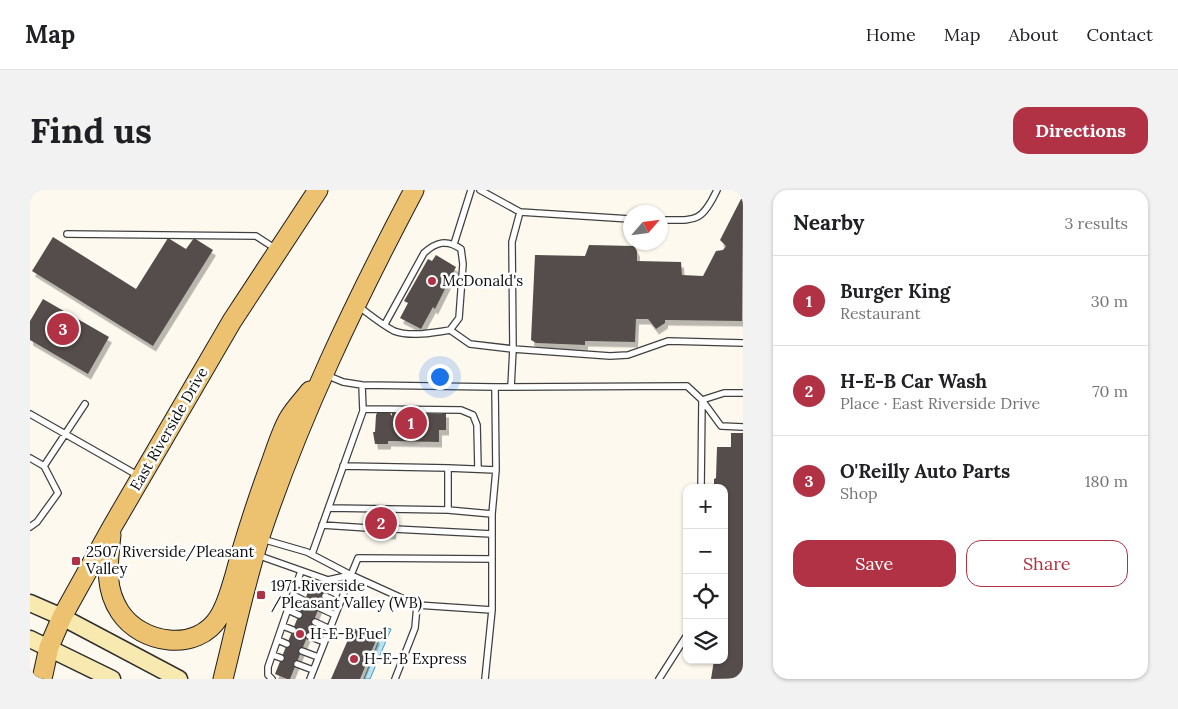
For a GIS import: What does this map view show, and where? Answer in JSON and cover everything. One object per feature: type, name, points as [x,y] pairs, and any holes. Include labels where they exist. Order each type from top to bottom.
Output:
[{"type":"main road","name":"East Riverside Drive","points":[[42,679],[50,647],[62,616],[112,527],[232,321],[318,190]]},
{"type":"main road","points":[[223,679],[257,546],[323,374],[355,304],[414,190]]},
{"type":"main road","points":[[112,527],[107,570],[109,590],[115,605],[126,621],[158,638],[174,641],[190,640],[207,632],[219,617],[255,507],[289,418],[323,374]]},
{"type":"main road","points":[[30,603],[62,616],[179,679]]},
{"type":"main road","points":[[30,639],[50,647],[112,679]]},
{"type":"lane","points":[[454,244],[471,190]]},
{"type":"lane","points":[[480,190],[520,212],[623,219]]},
{"type":"lane","points":[[668,220],[693,220],[709,208],[717,190]]},
{"type":"lane","points":[[511,387],[512,242],[520,212]]},
{"type":"lane","points":[[67,234],[256,236],[278,251]]},
{"type":"lane","points":[[355,304],[395,331],[428,334],[450,330],[459,318],[463,264],[461,249],[454,244],[444,243],[433,245],[424,253],[385,324]]},
{"type":"lane","points":[[450,330],[470,344],[610,356],[628,355],[668,341],[743,343]]},
{"type":"lane","points":[[323,374],[343,382],[362,385],[494,387],[687,386],[702,400],[721,426],[743,426]]},
{"type":"lane","points":[[312,554],[363,409],[362,385]]},
{"type":"lane","points":[[486,679],[492,610],[492,514],[496,470],[494,387]]},
{"type":"lane","points":[[702,400],[724,392],[743,393]]},
{"type":"lane","points":[[701,484],[702,400]]},
{"type":"lane","points":[[44,466],[85,404]]},
{"type":"lane","points":[[363,409],[461,410],[473,415],[476,425],[478,469]]},
{"type":"lane","points":[[30,414],[142,477]]},
{"type":"lane","points":[[30,458],[44,466],[58,493],[31,525]]},
{"type":"lane","points":[[344,466],[496,470]]},
{"type":"lane","points":[[448,468],[448,510]]},
{"type":"lane","points":[[329,508],[448,510],[492,514]]},
{"type":"lane","points":[[322,526],[368,528]]},
{"type":"lane","points":[[394,529],[492,534]]},
{"type":"lane","points":[[257,546],[312,554],[351,575],[417,604],[492,610]]},
{"type":"lane","points":[[257,546],[302,571],[328,580],[351,575]]},
{"type":"lane","points":[[309,679],[358,558],[492,559]]},
{"type":"lane","points":[[272,679],[268,675],[268,667],[302,571]]},
{"type":"lane","points":[[298,583],[310,589]]},
{"type":"lane","points":[[293,595],[305,601]]},
{"type":"lane","points":[[325,596],[340,603]]},
{"type":"lane","points":[[395,679],[414,628],[417,604]]},
{"type":"lane","points":[[320,608],[336,615]]},
{"type":"lane","points":[[288,610],[299,615]]},
{"type":"lane","points":[[314,622],[330,628]]},
{"type":"lane","points":[[283,626],[293,630]]},
{"type":"lane","points":[[309,636],[324,642]]},
{"type":"lane","points":[[278,640],[287,644]]},
{"type":"lane","points":[[659,679],[683,641]]},
{"type":"lane","points":[[302,651],[318,657]]},
{"type":"lane","points":[[273,655],[281,658]]},
{"type":"lane","points":[[297,664],[313,670]]},
{"type":"water","points":[[384,627],[391,629],[370,679],[364,679]]},
{"type":"building","points":[[741,199],[743,199],[742,321],[665,320],[665,323],[656,329],[648,319],[636,319],[635,342],[585,341],[585,345],[536,343],[531,340],[535,255],[585,256],[589,245],[623,246],[623,250],[636,250],[637,261],[681,262],[682,275],[703,276],[716,251],[723,250],[726,246],[720,240]]},
{"type":"building","points":[[53,237],[136,289],[168,238],[186,249],[194,238],[213,250],[153,346],[32,271]]},
{"type":"building","name":"McDonald's","points":[[436,255],[456,267],[435,309],[433,307],[421,329],[400,318],[408,303],[404,301],[428,259],[432,261]]},
{"type":"building","points":[[43,299],[109,337],[88,374],[30,340],[30,321]]},
{"type":"building","points":[[392,411],[442,414],[442,412],[446,412],[446,430],[439,430],[439,442],[388,441],[388,444],[375,444],[373,432],[375,432],[377,413],[390,413],[392,416]]},
{"type":"building","points":[[731,433],[743,433],[743,678],[711,679],[713,664],[728,664],[728,484],[714,484],[714,479],[716,478],[717,447],[731,447]]},
{"type":"building","points":[[369,518],[394,519],[393,534],[368,532]]},
{"type":"building","name":"H-E-B Fuel","points":[[310,587],[325,593],[290,679],[287,679],[275,674]]},
{"type":"building","name":"H-E-B Express","points":[[353,628],[377,638],[360,679],[331,679]]},
{"type":"place","name":"McDonald's","points":[[432,281]]},
{"type":"place","name":"O'Reilly Auto Parts","points":[[63,329]]},
{"type":"place","name":"Burger King","points":[[411,423]]},
{"type":"place","name":"H-E-B Car Wash","points":[[381,523]]},
{"type":"place","name":"2507 Riverside/Pleasant Valley","points":[[76,561]]},
{"type":"place","name":"1971 Riverside /Pleasant Valley (WB)","points":[[261,595]]},
{"type":"place","name":"H-E-B Fuel","points":[[300,634]]},
{"type":"place","name":"H-E-B Express","points":[[354,659]]}]
